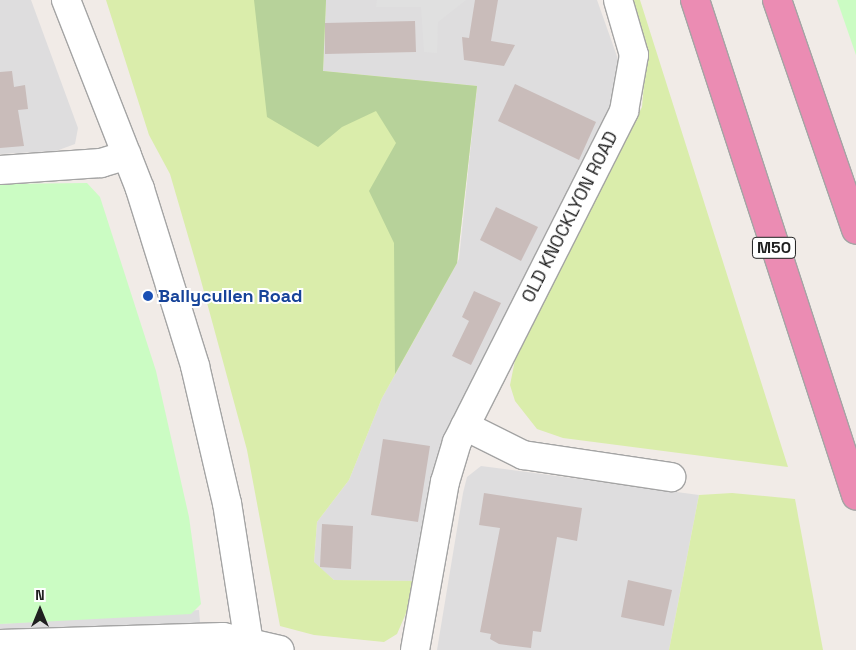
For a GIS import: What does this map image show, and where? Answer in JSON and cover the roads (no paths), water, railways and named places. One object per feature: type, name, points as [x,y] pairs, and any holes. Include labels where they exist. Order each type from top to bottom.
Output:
[{"type":"highway","name":"M50","points":[[695,0],[856,495]]},
{"type":"highway","points":[[777,0],[856,230]]},
{"type":"street","points":[[66,0],[127,155],[198,376],[232,530],[250,648]]},
{"type":"street","name":"OLD KNOCKLYON ROAD","points":[[415,650],[445,482],[465,426],[624,111],[634,55],[618,0]]},
{"type":"street","points":[[0,170],[101,163],[127,155]]},
{"type":"street","points":[[465,426],[523,456],[671,477]]},
{"type":"street","points":[[0,644],[66,645],[223,637],[250,648],[280,650]]},
{"type":"place","name":"Ballycullen Road","points":[[148,296]]}]
